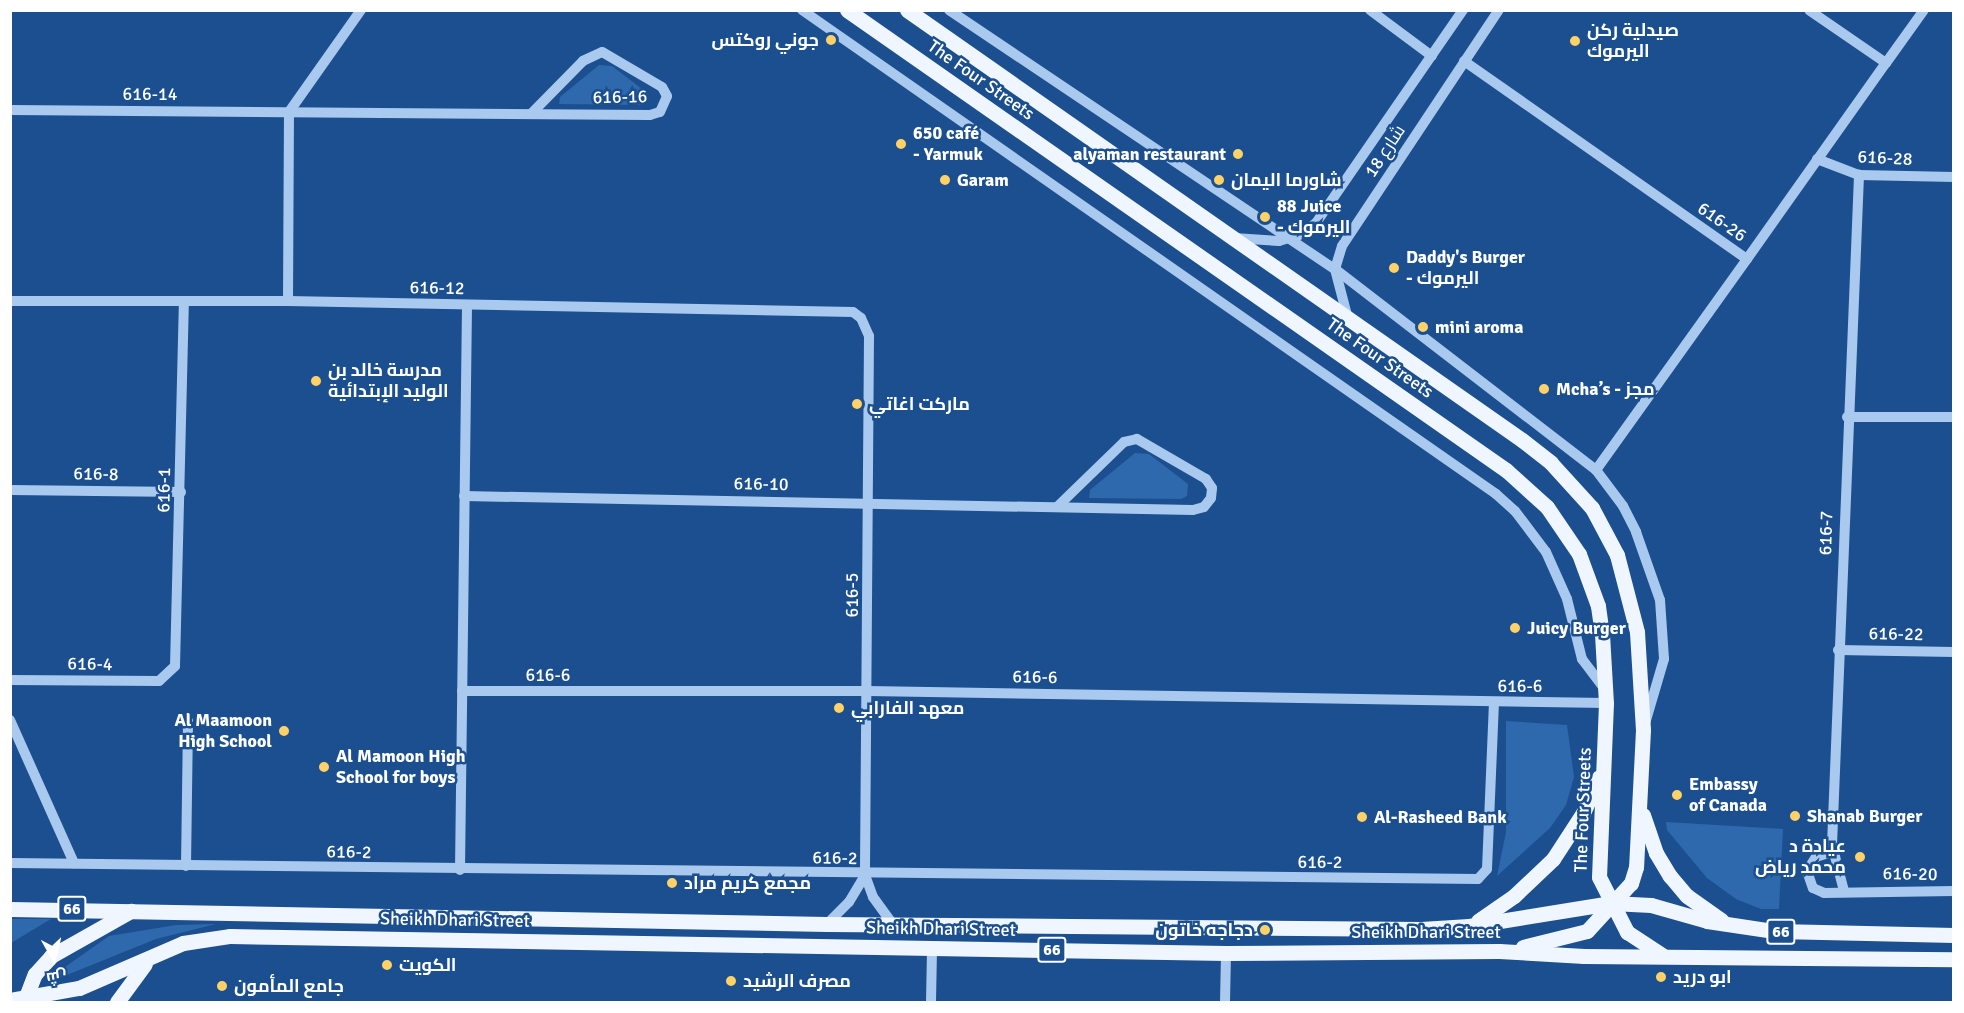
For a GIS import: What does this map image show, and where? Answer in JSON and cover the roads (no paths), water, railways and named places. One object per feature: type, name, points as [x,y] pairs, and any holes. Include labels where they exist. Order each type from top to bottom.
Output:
[{"type":"main road","name":"The Four Streets","points":[[847,10],[1528,487],[1564,530],[1590,579],[1598,606],[1606,698],[1605,763],[1598,870],[1611,903],[1635,939],[1664,956]]},
{"type":"main road","name":"The Four Streets","points":[[907,10],[1551,463],[1592,508],[1617,555],[1633,606],[1643,730],[1641,802],[1633,880],[1580,934],[1499,951]]},
{"type":"main road","points":[[1469,926],[1514,896],[1553,859],[1583,813],[1605,763]]},
{"type":"main road","points":[[1641,802],[1646,828],[1670,876],[1708,913],[1731,926]]},
{"type":"main road","name":"Sheikh Dhari Street","points":[[10,909],[134,909],[827,924],[1228,929],[1469,926],[1611,903],[1652,905],[1731,926],[1774,932],[1953,935]]},
{"type":"main road","points":[[10,988],[23,1001],[35,974],[51,956],[134,909]]},
{"type":"main road","name":"Sheikh Dhari Street","points":[[23,1001],[79,988],[183,943],[230,936],[1226,953],[1499,951],[1664,956],[1953,959]]},
{"type":"main road","points":[[117,1002],[128,983],[153,956]]},
{"type":"street","points":[[288,301],[289,112],[361,10]]},
{"type":"street","points":[[802,10],[1496,494],[1515,511],[1546,552],[1567,599],[1582,659],[1606,698]]},
{"type":"street","points":[[949,10],[1335,269],[1596,471],[1623,506],[1660,600],[1664,659],[1656,695],[1643,730]]},
{"type":"street","points":[[1370,10],[1432,56]]},
{"type":"street","name":"شارع 18","points":[[1289,239],[1308,230],[1322,215],[1463,10]]},
{"type":"street","name":"شارع 18","points":[[1335,269],[1342,246],[1498,10]]},
{"type":"street","points":[[1809,10],[1886,63]]},
{"type":"street","name":"616-26","points":[[1464,61],[1747,260],[1924,10]]},
{"type":"street","name":"616-16","points":[[289,112],[650,115],[660,112],[667,96],[662,87],[602,52],[583,61],[531,114]]},
{"type":"street","name":"616-14","points":[[10,110],[289,112]]},
{"type":"street","name":"616-28","points":[[1817,159],[1858,175],[1953,177]]},
{"type":"street","name":"616-7","points":[[1844,891],[1832,852],[1858,175]]},
{"type":"street","points":[[1233,238],[1289,239]]},
{"type":"street","points":[[1596,471],[1747,260]]},
{"type":"street","points":[[1335,269],[1348,319]]},
{"type":"street","name":"616-12","points":[[10,301],[288,301],[843,309],[861,318]]},
{"type":"street","name":"616-1","points":[[168,676],[178,655],[184,302]]},
{"type":"street","points":[[460,870],[467,305]]},
{"type":"street","name":"616-5","points":[[861,318],[869,336],[865,875]]},
{"type":"street","points":[[1847,417],[1953,417]]},
{"type":"street","name":"616-10","points":[[464,496],[1192,510],[1204,507],[1211,498],[1212,488],[1206,479],[1137,439],[1124,441],[1058,507]]},
{"type":"street","name":"616-8","points":[[10,490],[181,492]]},
{"type":"street","name":"616-22","points":[[1838,650],[1953,652]]},
{"type":"street","name":"616-4","points":[[10,680],[145,681],[168,676]]},
{"type":"street","name":"616-6","points":[[462,691],[868,691],[1494,703],[1606,698]]},
{"type":"street","name":"616-2","points":[[10,863],[865,875],[1478,879],[1487,869],[1494,703]]},
{"type":"street","points":[[10,720],[74,863]]},
{"type":"street","points":[[186,866],[188,721]]},
{"type":"street","name":"616-20","points":[[1832,852],[1812,861],[1808,878],[1814,888],[1824,893],[1953,891]]},
{"type":"street","points":[[827,924],[849,902],[865,875]]},
{"type":"street","points":[[865,875],[873,897],[892,925]]},
{"type":"street","points":[[931,1002],[932,948]]},
{"type":"street","points":[[1225,1002],[1226,953]]},
{"type":"place","name":"جوني روكتس","points":[[831,40]]},
{"type":"place","name":"صيدلية ركن اليرموك","points":[[1575,41]]},
{"type":"place","name":"650 café - Yarmuk","points":[[901,144]]},
{"type":"place","name":"alyaman restaurant","points":[[1238,154]]},
{"type":"place","name":"Garam","points":[[945,180]]},
{"type":"place","name":"شاورما اليمان","points":[[1219,180]]},
{"type":"place","name":"88 Juice - اليرموك","points":[[1265,217]]},
{"type":"place","name":"Daddy's Burger - اليرموك","points":[[1394,268]]},
{"type":"place","name":"mini aroma","points":[[1423,327]]},
{"type":"place","name":"مدرسة خالد بن الوليد الإبتدائية","points":[[316,381]]},
{"type":"place","name":"Mcha’s - مجز","points":[[1544,389]]},
{"type":"place","name":"ماركت اغاتي","points":[[857,404]]},
{"type":"place","name":"Juicy Burger","points":[[1515,628]]},
{"type":"place","name":"معهد الفارابي","points":[[839,708]]},
{"type":"place","name":"Al Maamoon High School","points":[[284,731]]},
{"type":"place","name":"Al Mamoon High School for boys","points":[[324,767]]},
{"type":"place","name":"Embassy of Canada","points":[[1677,795]]},
{"type":"place","name":"Shanab Burger","points":[[1795,816]]},
{"type":"place","name":"Al-Rasheed Bank","points":[[1362,817]]},
{"type":"place","name":"عيادة د محمد رياض","points":[[1860,857]]},
{"type":"place","name":"مجمع كريم مراد","points":[[672,883]]},
{"type":"place","name":"دجاجه خاتون","points":[[1265,930]]},
{"type":"place","name":"الكويت","points":[[387,965]]},
{"type":"place","name":"ابو دريد","points":[[1661,977]]},
{"type":"place","name":"مصرف الرشيد","points":[[731,981]]},
{"type":"place","name":"جامع المأمون","points":[[222,986]]}]
